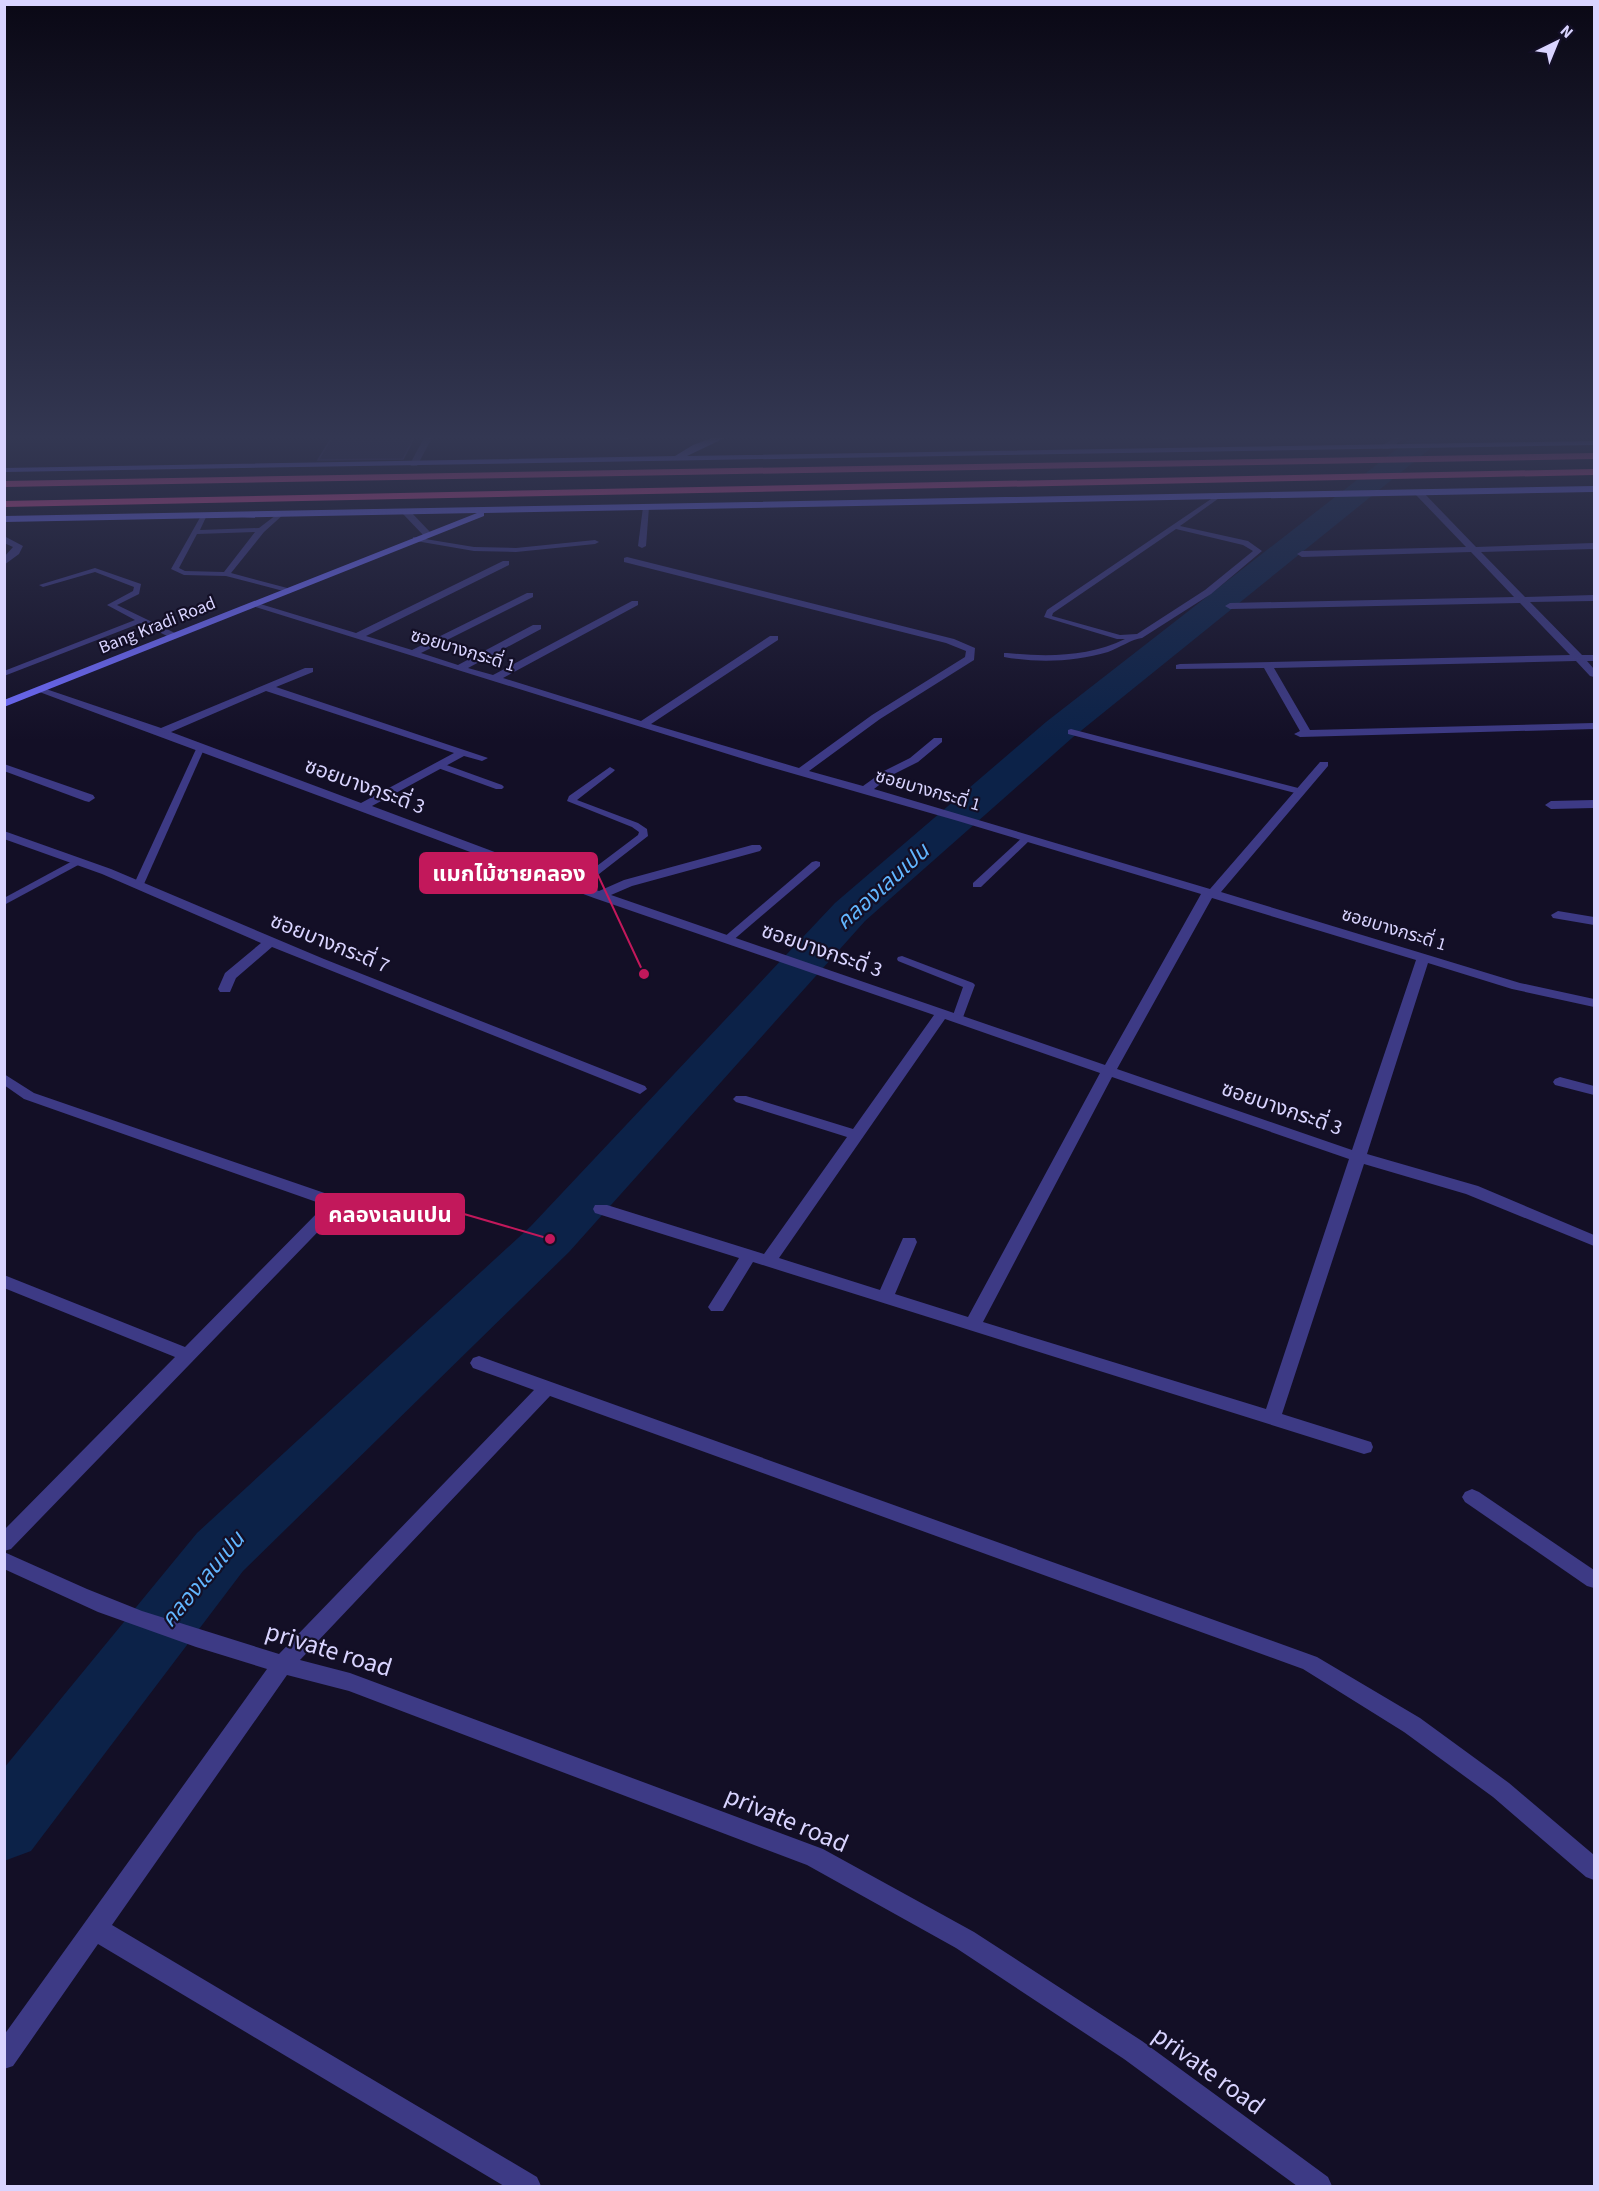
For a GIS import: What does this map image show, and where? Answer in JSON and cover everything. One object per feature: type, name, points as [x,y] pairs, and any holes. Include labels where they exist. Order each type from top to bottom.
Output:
[{"type":"main road","name":"Bang Kradi Road","points":[[4,704],[424,536]]},
{"type":"street","points":[[1462,536],[1594,674]]},
{"type":"street","points":[[4,539],[18,546],[16,552],[4,562]]},
{"type":"street","points":[[1302,554],[1594,546]]},
{"type":"street","points":[[627,560],[950,641],[970,650],[970,657],[951,672],[876,717],[801,772]]},
{"type":"street","points":[[358,636],[506,563]]},
{"type":"street","points":[[414,653],[530,596]]},
{"type":"street","points":[[1230,606],[1594,598]]},
{"type":"street","points":[[495,678],[635,603]]},
{"type":"street","name":"ซอยบางกระดี่ 1","points":[[254,605],[864,791],[1424,956],[1516,986],[1594,1003]]},
{"type":"street","points":[[460,668],[537,627]]},
{"type":"street","points":[[643,724],[774,638]]},
{"type":"street","points":[[1180,667],[1594,658]]},
{"type":"street","points":[[1267,665],[1304,734],[1594,726]]},
{"type":"street","points":[[161,732],[309,670]]},
{"type":"street","points":[[266,687],[482,758]]},
{"type":"street","name":"ซอยบางกระดี่ 3","points":[[39,690],[161,732],[599,896],[1358,1156],[1472,1190],[1594,1241]]},
{"type":"street","points":[[864,791],[888,772],[914,760],[938,740]]},
{"type":"street","points":[[362,807],[464,752]]},
{"type":"street","points":[[973,1324],[1109,1070],[1211,893],[1324,764]]},
{"type":"street","points":[[4,767],[89,798]]},
{"type":"street","points":[[1551,805],[1594,804]]},
{"type":"street","name":"ซอยบางกระดี่ 7","points":[[4,835],[45,847],[139,884],[270,942],[640,1089]]},
{"type":"street","points":[[599,896],[628,884],[756,848]]},
{"type":"street","points":[[1558,915],[1594,921]]},
{"type":"street","points":[[225,989],[230,976],[270,942]]},
{"type":"street","points":[[1272,1418],[1424,956]]},
{"type":"street","points":[[768,1261],[942,1014]]},
{"type":"street","points":[[4,1078],[29,1096],[336,1203],[414,1227]]},
{"type":"street","points":[[1560,1082],[1594,1091]]},
{"type":"street","points":[[741,1099],[857,1135]]},
{"type":"street","points":[[4,1543],[336,1203]]},
{"type":"street","points":[[601,1209],[1364,1447]]},
{"type":"street","points":[[885,1297],[909,1242]]},
{"type":"street","points":[[717,1307],[750,1255]]},
{"type":"street","points":[[4,1281],[188,1355]]},
{"type":"street","points":[[479,1363],[1310,1664],[1412,1725],[1500,1790],[1594,1869]]},
{"type":"street","points":[[4,2057],[282,1665],[547,1388]]},
{"type":"street","points":[[1473,1497],[1594,1580]]},
{"type":"street","name":"private road","points":[[4,1560],[102,1605],[170,1630],[282,1665],[350,1682],[815,1857],[965,1940],[1015,1972],[1133,2050],[1319,2187]]},
{"type":"street","points":[[95,1929],[528,2187]]},
{"type":"lane","points":[[193,536],[175,569],[184,573],[226,574],[288,591]]},
{"type":"lane","points":[[226,574],[256,536]]},
{"type":"lane","points":[[642,546],[643,536]]},
{"type":"lane","points":[[1139,636],[1120,638],[1048,616],[1050,612],[1162,536]]},
{"type":"lane","points":[[1007,655],[1037,658],[1069,656],[1115,647],[1139,636],[1208,592],[1258,550],[1245,543],[1216,536]]},
{"type":"lane","points":[[416,539],[474,549],[516,550],[595,542]]},
{"type":"lane","points":[[43,585],[88,570],[99,571],[138,586],[136,592],[111,605],[174,636]]},
{"type":"lane","points":[[4,674],[141,620]]},
{"type":"lane","points":[[1071,732],[1299,791]]},
{"type":"lane","points":[[139,884],[201,747]]},
{"type":"lane","points":[[441,766],[499,787]]},
{"type":"lane","points":[[577,886],[643,836],[644,831],[635,825],[572,801],[572,798],[610,770]]},
{"type":"lane","points":[[977,885],[1027,838]]},
{"type":"lane","points":[[4,902],[78,861]]},
{"type":"lane","points":[[727,940],[816,864]]},
{"type":"lane","points":[[902,959],[969,986],[958,1018]]},
{"type":"waterway","name":"คลองเลนเปน","points":[[4,1826],[220,1552],[550,1239],[850,912],[1059,730],[1303,536]]},
{"type":"place","name":"แมกไม้ชายคลอง","points":[[644,974]]},
{"type":"place","name":"คลองเลนเปน","points":[[550,1239]]}]
